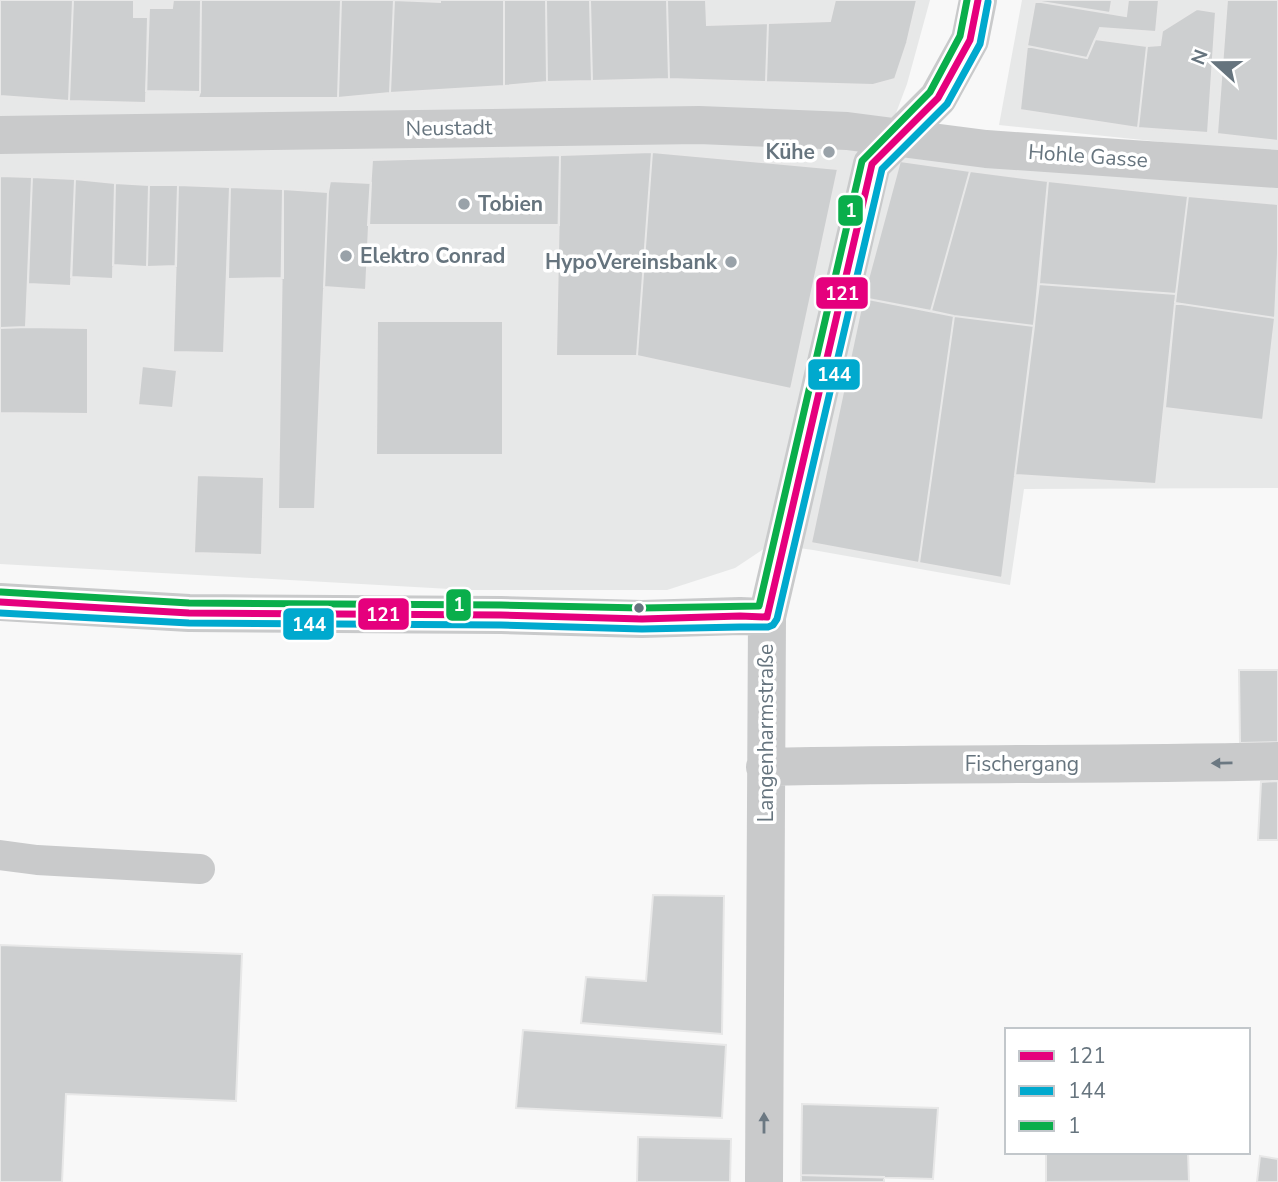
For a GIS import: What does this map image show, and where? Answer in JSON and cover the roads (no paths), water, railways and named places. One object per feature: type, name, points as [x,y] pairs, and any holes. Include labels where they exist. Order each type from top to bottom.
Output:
[{"type":"street","name":"Langenharmstraße","points":[[764,1182],[767,617],[872,164],[938,98],[970,40],[978,0]]},
{"type":"street","name":"Neustadt","points":[[0,135],[699,125],[847,131],[898,138]]},
{"type":"street","name":"Hohle Gasse","points":[[898,138],[986,149],[1278,169]]},
{"type":"street","points":[[0,602],[189,613],[501,615],[642,619],[767,617]]},
{"type":"street","name":"Fischergang","points":[[765,767],[1278,761]]},
{"type":"lane","points":[[0,855],[37,860],[200,869]]},
{"type":"place","name":"Kühe","points":[[829,152]]},
{"type":"place","name":"Tobien","points":[[464,204]]},
{"type":"place","name":"Elektro Conrad","points":[[346,256]]},
{"type":"place","name":"HypoVereinsbank","points":[[731,262]]}]
